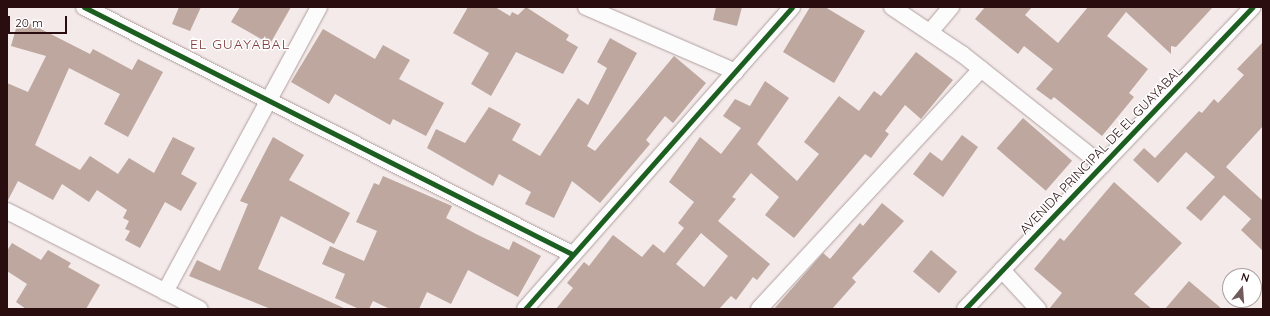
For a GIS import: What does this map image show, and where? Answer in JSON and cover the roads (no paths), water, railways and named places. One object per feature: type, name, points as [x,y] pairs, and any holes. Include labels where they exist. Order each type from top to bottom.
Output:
[{"type":"street","points":[[84,7],[572,254]]},
{"type":"street","points":[[165,292],[319,7]]},
{"type":"street","points":[[586,7],[736,72]]},
{"type":"street","points":[[525,309],[572,254],[736,72],[792,7]]},
{"type":"street","points":[[892,7],[930,32],[981,69],[1102,165]]},
{"type":"street","points":[[930,32],[951,7]]},
{"type":"street","name":"AVENIDA PRINCIPAL DE EL GUAYABAL","points":[[965,309],[1253,7]]},
{"type":"street","points":[[760,309],[981,69]]},
{"type":"street","points":[[7,211],[199,309]]},
{"type":"street","points":[[1002,270],[1038,309]]},
{"type":"district","name":"EL GUAYABAL","points":[[240,44]]}]
